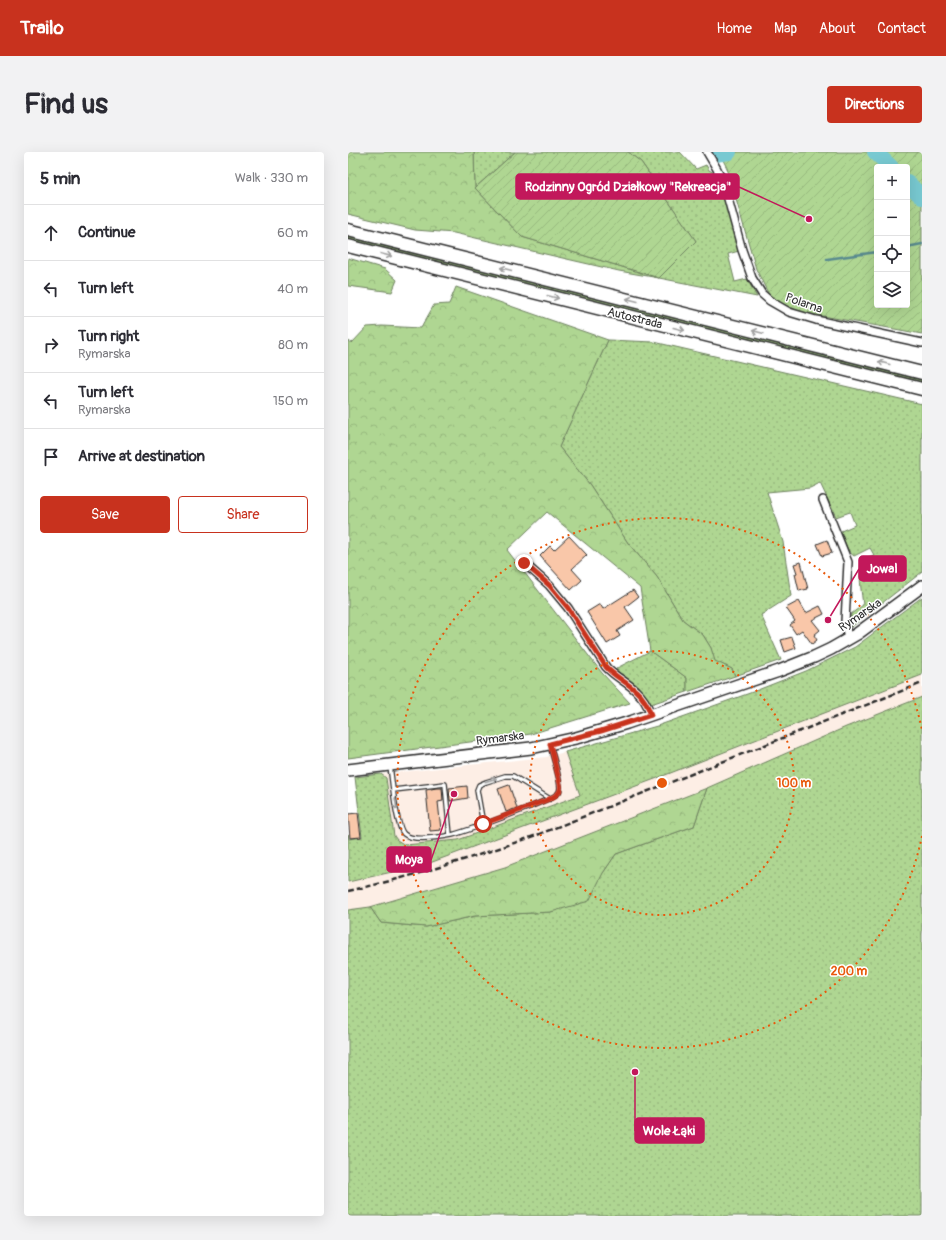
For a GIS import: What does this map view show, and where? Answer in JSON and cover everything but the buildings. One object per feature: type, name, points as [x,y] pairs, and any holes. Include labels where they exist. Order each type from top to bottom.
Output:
[{"type":"highway","name":"Autostrada","points":[[348,230],[922,373]]},
{"type":"highway","name":"Autostrada","points":[[348,246],[922,389]]},
{"type":"main road","name":"Rymarska","points":[[348,770],[550,744],[601,731],[651,715],[779,671],[820,654],[848,639],[892,609],[922,586]]},
{"type":"street","name":"Polarna","points":[[707,152],[724,184],[742,250],[752,278],[762,294],[770,301],[789,312],[816,320],[922,343]]},
{"type":"street","points":[[823,500],[848,562],[845,622],[848,639]]},
{"type":"street","points":[[524,563],[549,585],[568,608],[606,667],[613,675],[637,691],[644,700],[651,715]]},
{"type":"lane","points":[[390,765],[400,828],[405,835],[408,837],[420,838],[450,835],[550,799],[559,793],[561,787],[550,744]]},
{"type":"lane","points":[[483,824],[477,790],[479,785],[486,782],[505,776],[513,776],[550,799]]},
{"type":"lane","points":[[394,790],[445,784],[450,835]]},
{"type":"shaded area","points":[[922,675],[922,697],[846,727],[707,788],[505,867],[370,907],[348,910],[348,882],[427,864],[655,779]]},
{"type":"shaded area","points":[[565,752],[581,795],[458,840],[405,845],[394,836],[386,778],[381,774],[546,757]]},
{"type":"green space","points":[[348,152],[474,152],[475,188],[522,237],[659,278],[619,271],[454,233],[415,230],[348,214]]},
{"type":"green space","points":[[474,152],[515,152],[475,188]]},
{"type":"green space","points":[[515,152],[628,152],[641,162],[696,241],[659,278],[522,237],[475,188]]},
{"type":"green space","points":[[628,152],[680,152],[696,169],[706,165],[709,170],[717,175],[739,251],[728,254],[735,282],[747,279],[757,297],[659,278],[696,241],[641,162]]},
{"type":"green space","points":[[719,152],[922,152],[922,334],[801,312],[771,299],[756,269],[727,168]]},
{"type":"green space","points":[[348,234],[922,378],[922,384],[348,241]]},
{"type":"green space","points":[[348,258],[385,269],[397,280],[392,292],[348,286]]},
{"type":"green space","points":[[456,287],[608,340],[559,447],[590,485],[628,543],[657,577],[683,620],[703,635],[711,648],[715,661],[732,669],[735,676],[687,692],[687,678],[650,651],[640,588],[547,512],[507,550],[602,673],[630,703],[531,734],[348,758],[348,341],[352,343],[367,327],[382,326],[421,328],[434,305],[449,304]]},
{"type":"green space","points":[[608,340],[654,342],[922,404],[922,572],[850,628],[851,614],[863,605],[860,582],[861,565],[865,559],[874,555],[870,548],[854,556],[847,548],[841,531],[855,525],[850,512],[836,517],[820,483],[810,488],[767,492],[783,542],[791,596],[761,615],[781,660],[735,676],[732,669],[714,661],[711,648],[703,635],[683,620],[657,577],[628,543],[590,485],[559,447]]},
{"type":"green space","points":[[922,597],[922,675],[655,779],[427,864],[348,882],[348,834],[349,839],[362,837],[355,777],[381,774],[386,778],[394,836],[405,845],[458,840],[580,795],[565,752],[657,726],[750,693],[806,671],[855,647]]},
{"type":"green space","points":[[650,651],[687,678],[687,692],[651,704],[638,686],[615,669]]},
{"type":"green space","points":[[922,697],[922,1216],[348,1216],[348,910],[370,907],[381,923],[426,927],[475,916],[551,912],[603,873],[616,854],[694,826],[707,788],[846,727]]},
{"type":"green space","points":[[707,788],[694,826],[616,854],[603,873],[589,901],[551,912],[475,916],[426,927],[381,923],[370,907],[505,867]]},
{"type":"waterway","points":[[714,152],[715,154],[729,152]]},
{"type":"waterway","points":[[875,152],[888,164]]},
{"type":"waterway","points":[[910,185],[922,197]]},
{"type":"waterway","points":[[910,246],[922,244]]},
{"type":"waterway","points":[[827,259],[874,252]]},
{"type":"railway","points":[[348,891],[443,866],[537,835],[922,683]]},
{"type":"place","name":"Rodzinny Ogród Działkowy \"Rekreacja\"","points":[[809,219]]},
{"type":"place","name":"Jowal","points":[[828,620]]},
{"type":"place","name":"Moya","points":[[454,794]]},
{"type":"place","name":"Wole Łąki","points":[[635,1072]]},
{"type":"route","points":[[483,824],[547,800],[559,793],[561,787],[550,744],[601,731],[651,715],[644,700],[637,691],[613,675],[606,667],[568,608],[549,585],[524,563]]}]
